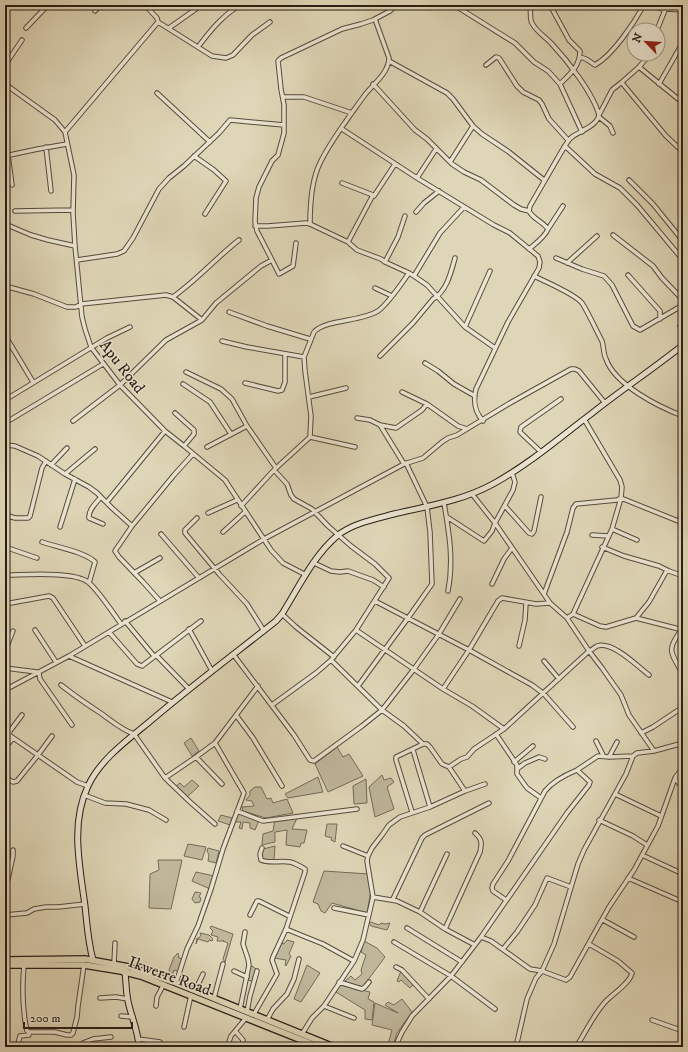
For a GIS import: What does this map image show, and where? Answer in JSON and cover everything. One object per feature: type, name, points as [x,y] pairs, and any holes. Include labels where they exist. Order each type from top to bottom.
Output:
[{"type":"main road","points":[[5,960],[86,959],[129,967],[176,983],[193,993],[214,998],[240,1009],[246,1015],[254,1014],[334,1047]]},
{"type":"main road","name":"Ikwerre Road","points":[[5,965],[84,965],[125,972],[193,993],[319,1047]]},
{"type":"street","points":[[26,28],[48,5]]},
{"type":"street","points":[[95,11],[100,5]]},
{"type":"street","points":[[145,5],[157,18],[158,22],[212,56],[226,58],[233,55],[252,36],[270,22]]},
{"type":"street","points":[[169,28],[196,9],[199,5]]},
{"type":"street","points":[[198,47],[212,28],[230,11],[240,5]]},
{"type":"street","points":[[296,243],[294,264],[292,268],[279,274],[256,226],[256,203],[258,192],[272,161],[278,155],[284,125],[284,104],[278,62],[281,58],[342,29],[375,18],[390,11],[398,5]]},
{"type":"street","points":[[454,5],[515,43],[534,62],[548,71],[560,84],[582,132]]},
{"type":"street","points":[[529,5],[532,24],[551,43],[574,71],[594,103],[599,116],[610,126],[613,133]]},
{"type":"street","points":[[550,5],[569,40],[580,51],[580,57],[574,71],[560,84]]},
{"type":"street","points":[[580,57],[595,65],[606,57],[634,22],[644,5]]},
{"type":"street","points":[[650,5],[665,10],[680,8]]},
{"type":"street","points":[[660,22],[665,10]]},
{"type":"street","points":[[375,18],[389,61],[447,92],[473,126],[544,180]]},
{"type":"street","points":[[5,84],[55,120],[65,132],[158,22]]},
{"type":"street","points":[[5,66],[22,40]]},
{"type":"street","points":[[660,84],[683,42]]},
{"type":"street","points":[[486,65],[496,57],[499,58],[517,86],[523,92],[539,100],[549,119],[568,140]]},
{"type":"street","points":[[310,224],[311,200],[317,171],[326,153],[342,128],[383,72],[389,61]]},
{"type":"street","points":[[529,211],[530,206],[544,180],[568,140],[582,132],[599,116],[612,90],[643,62]]},
{"type":"street","points":[[639,67],[683,103]]},
{"type":"street","points":[[622,82],[636,102],[655,124],[683,152]]},
{"type":"street","points":[[373,84],[405,120],[450,162],[464,172],[481,180],[514,205],[529,211],[531,215],[548,229]]},
{"type":"street","points":[[157,93],[210,142]]},
{"type":"street","points":[[679,100],[683,96]]},
{"type":"street","points":[[283,97],[304,97],[352,113]]},
{"type":"street","points":[[77,260],[117,254],[124,251],[133,238],[159,189],[169,178],[210,142],[230,120],[284,125]]},
{"type":"street","points":[[450,162],[473,126]]},
{"type":"street","points":[[342,128],[417,178],[510,233],[538,256],[540,262],[539,268],[517,304],[476,389],[475,406],[482,421]]},
{"type":"street","name":"Apu Road","points":[[65,132],[74,175],[73,210],[75,246],[82,317],[92,347],[103,364],[120,385],[165,432],[225,480],[271,550],[282,563],[306,575]]},
{"type":"street","points":[[12,185],[6,156],[67,144]]},
{"type":"street","points":[[46,147],[51,191]]},
{"type":"street","points":[[564,147],[595,174],[623,191],[637,205],[683,260]]},
{"type":"street","points":[[417,178],[436,149]]},
{"type":"street","points":[[194,156],[214,170],[226,181],[205,214]]},
{"type":"street","points":[[348,242],[374,196],[396,164]]},
{"type":"street","points":[[629,180],[653,204],[683,241]]},
{"type":"street","points":[[342,183],[374,196]]},
{"type":"street","points":[[416,212],[424,203],[439,191]]},
{"type":"street","points":[[530,249],[543,236],[563,206]]},
{"type":"street","points":[[414,276],[440,233],[464,207]]},
{"type":"street","points":[[15,212],[73,210]]},
{"type":"street","points":[[385,262],[405,216]]},
{"type":"street","points":[[5,224],[42,239],[75,246]]},
{"type":"street","points":[[256,226],[310,224],[348,242],[357,250],[375,256],[409,273],[427,285],[465,327],[495,348]]},
{"type":"street","points":[[613,235],[653,266],[683,300]]},
{"type":"street","points":[[567,263],[597,236]]},
{"type":"street","points":[[173,297],[192,283],[219,256],[239,240]]},
{"type":"street","points":[[380,356],[408,329],[437,296],[448,281],[455,258]]},
{"type":"street","points":[[556,258],[604,276],[610,280],[633,326],[636,329],[640,330],[683,306]]},
{"type":"street","points":[[73,421],[120,385],[166,340],[202,320],[216,303],[261,266],[272,260]]},
{"type":"street","points":[[465,327],[490,271]]},
{"type":"street","points":[[241,506],[275,469],[310,437],[311,416],[304,357],[310,339],[317,329],[367,316],[379,311],[409,273]]},
{"type":"street","points":[[628,275],[660,311],[660,319]]},
{"type":"street","points":[[534,276],[568,294],[581,303],[602,342],[605,359],[608,365],[620,379],[656,404],[683,416]]},
{"type":"street","points":[[5,286],[34,294],[67,307],[81,304],[166,295],[173,297],[202,320]]},
{"type":"street","points":[[375,288],[392,296]]},
{"type":"street","points":[[229,312],[267,326],[310,339]]},
{"type":"street","points":[[5,400],[107,338],[130,327]]},
{"type":"street","points":[[6,336],[33,382]]},
{"type":"street","points":[[222,341],[304,357]]},
{"type":"street","points":[[93,960],[89,946],[80,870],[77,828],[79,813],[88,786],[95,774],[112,754],[172,702],[264,631],[282,614],[314,563],[328,544],[339,534],[349,528],[371,520],[444,503],[472,494],[512,473],[683,345]]},
{"type":"street","points":[[245,383],[278,391],[282,390],[285,382],[285,354]]},
{"type":"street","points":[[425,363],[454,384],[475,396]]},
{"type":"street","points":[[5,423],[103,364]]},
{"type":"street","points":[[5,690],[69,656],[125,621],[264,539],[315,513],[405,463],[423,458],[442,442],[468,429],[510,403],[571,369],[579,371],[605,403]]},
{"type":"street","points":[[186,372],[221,390],[232,399],[247,426],[275,469],[287,484],[294,499],[312,509],[351,546],[389,578],[356,630],[333,658],[316,673],[272,705]]},
{"type":"street","points":[[184,384],[210,402],[231,434]]},
{"type":"street","points":[[309,397],[346,388]]},
{"type":"street","points":[[402,392],[427,404],[458,426],[468,429]]},
{"type":"street","points":[[541,452],[520,432],[520,429],[561,399]]},
{"type":"street","points":[[357,418],[370,420],[380,425],[393,428],[398,427],[422,410],[427,404]]},
{"type":"street","points":[[175,413],[194,430],[194,434],[184,446]]},
{"type":"street","points":[[568,618],[573,614],[602,547],[612,529],[622,498],[622,487],[620,480],[584,419]]},
{"type":"street","points":[[358,686],[432,584],[430,532],[427,506],[405,463],[380,425]]},
{"type":"street","points":[[207,447],[247,426]]},
{"type":"street","points":[[107,502],[165,432]]},
{"type":"street","points":[[310,437],[355,447]]},
{"type":"street","points":[[5,445],[24,450],[46,461],[64,474],[89,487],[132,526]]},
{"type":"street","points":[[52,465],[67,448]]},
{"type":"street","points":[[64,474],[95,449]]},
{"type":"street","points":[[160,601],[144,582],[119,557],[116,551],[117,546],[174,475],[193,454]]},
{"type":"street","points":[[5,515],[20,518],[28,518],[30,516],[42,468],[46,461]]},
{"type":"street","points":[[447,517],[484,541],[492,531],[513,490],[515,482],[512,473]]},
{"type":"street","points":[[60,527],[75,479]]},
{"type":"street","points":[[472,494],[495,523],[550,603],[568,618],[589,651],[621,695],[629,715],[654,752]]},
{"type":"street","points":[[101,497],[94,504],[88,515],[91,520],[103,524]]},
{"type":"street","points":[[505,506],[529,533],[532,534],[534,531],[541,497]]},
{"type":"street","points":[[544,594],[567,532],[574,505],[586,502],[617,500],[622,498],[681,522],[683,511]]},
{"type":"street","points":[[208,514],[237,500]]},
{"type":"street","points":[[444,503],[450,538],[451,575],[448,591]]},
{"type":"street","points":[[223,532],[245,512]]},
{"type":"street","points":[[196,518],[185,530],[185,533],[247,604],[264,631]]},
{"type":"street","points":[[612,529],[636,540]]},
{"type":"street","points":[[161,534],[199,578]]},
{"type":"street","points":[[592,535],[608,536]]},
{"type":"street","points":[[42,542],[94,560],[94,567],[89,582]]},
{"type":"street","points":[[5,547],[37,558]]},
{"type":"street","points":[[602,547],[624,556],[659,566],[683,576]]},
{"type":"street","points":[[492,584],[504,559],[512,548]]},
{"type":"street","points":[[134,573],[160,558]]},
{"type":"street","points":[[314,563],[331,571],[348,571],[373,580],[384,587]]},
{"type":"street","points":[[636,618],[649,602],[663,575],[669,571]]},
{"type":"street","points":[[5,575],[58,575],[89,582],[121,624]]},
{"type":"street","points":[[5,604],[49,596],[53,598],[85,646]]},
{"type":"street","points":[[443,689],[469,650],[498,601],[502,598],[544,605],[550,603]]},
{"type":"street","points":[[233,654],[272,705],[310,760],[314,761],[382,710],[439,634],[460,599]]},
{"type":"street","points":[[375,601],[514,674],[544,694],[573,727]]},
{"type":"street","points":[[519,646],[525,620],[526,603]]},
{"type":"street","points":[[282,614],[333,658],[382,710],[404,726],[423,744],[427,744],[442,764],[449,767],[465,791]]},
{"type":"street","points":[[573,614],[600,626],[606,627],[636,618],[682,630],[674,640],[671,648],[672,654],[681,671]]},
{"type":"street","points":[[125,621],[155,656],[188,690]]},
{"type":"street","points":[[109,632],[139,666],[142,666],[200,621]]},
{"type":"street","points":[[189,629],[212,671]]},
{"type":"street","points":[[35,630],[56,662]]},
{"type":"street","points":[[356,630],[443,689],[472,706],[504,729]]},
{"type":"street","points":[[5,652],[13,631]]},
{"type":"street","points":[[449,767],[467,757],[474,749],[504,729],[544,694],[589,651],[598,646],[612,647],[622,653],[649,676]]},
{"type":"street","points":[[69,656],[172,702]]},
{"type":"street","points":[[544,661],[559,679]]},
{"type":"street","points":[[5,668],[38,673]]},
{"type":"street","points":[[38,673],[40,679],[72,725]]},
{"type":"street","points":[[61,685],[121,728],[134,734],[173,787],[215,824]]},
{"type":"street","points":[[165,778],[215,743],[258,686]]},
{"type":"street","points":[[641,733],[653,727],[683,707]]},
{"type":"street","points":[[22,715],[8,733],[9,735],[77,782],[88,786]]},
{"type":"street","points":[[236,715],[282,786]]},
{"type":"street","points":[[496,734],[517,765],[517,774],[527,788],[541,798]]},
{"type":"street","points":[[5,777],[12,782],[16,781],[52,736]]},
{"type":"street","points":[[5,748],[13,738]]},
{"type":"street","points":[[596,741],[603,755]]},
{"type":"street","points":[[609,757],[617,742]]},
{"type":"street","points":[[176,983],[244,793],[215,743]]},
{"type":"street","points":[[506,900],[492,891],[493,884],[508,861],[541,798],[550,785],[598,756],[633,756],[637,754],[654,752],[683,743]]},
{"type":"street","points":[[412,812],[396,757],[423,744]]},
{"type":"street","points":[[514,762],[533,746]]},
{"type":"street","points":[[413,750],[430,807]]},
{"type":"street","points":[[516,1047],[527,999],[554,944],[584,850],[599,820],[615,794],[633,756]]},
{"type":"street","points":[[196,757],[222,784]]},
{"type":"street","points":[[517,769],[535,758],[539,757],[545,759]]},
{"type":"street","points":[[481,937],[491,941],[503,949],[526,967],[566,980],[570,977],[609,907],[642,855],[658,826],[675,778],[683,767]]},
{"type":"street","points":[[395,1047],[412,1016],[451,976],[475,945],[589,784],[590,782],[588,779],[577,770]]},
{"type":"street","points":[[675,778],[683,789]]},
{"type":"street","points":[[302,1034],[312,1018],[324,1006],[354,961],[363,940],[374,897],[367,861],[372,848],[389,825],[400,817],[430,807],[465,791],[485,784]]},
{"type":"street","points":[[615,794],[661,816]]},
{"type":"street","points":[[84,795],[105,803],[126,804],[150,810],[166,820]]},
{"type":"street","points":[[393,899],[422,838],[425,835],[490,803]]},
{"type":"street","points":[[237,812],[263,821],[357,808]]},
{"type":"street","points":[[599,820],[627,832],[647,845]]},
{"type":"street","points":[[445,929],[480,852],[482,842],[475,833]]},
{"type":"street","points":[[343,846],[368,856]]},
{"type":"street","points":[[254,1014],[276,974],[272,960],[286,929],[289,916],[305,872],[305,869],[289,862],[268,862],[261,860],[260,854],[262,848]]},
{"type":"street","points":[[5,893],[13,850]]},
{"type":"street","points":[[420,912],[447,854]]},
{"type":"street","points":[[642,855],[683,874]]},
{"type":"street","points":[[503,949],[517,932],[535,905],[547,878],[572,887]]},
{"type":"street","points":[[628,878],[683,902]]},
{"type":"street","points":[[374,897],[393,899],[420,912],[445,929],[475,945]]},
{"type":"street","points":[[250,915],[254,905],[257,901],[259,901],[289,916]]},
{"type":"street","points":[[5,915],[27,913],[34,909],[46,907],[85,904]]},
{"type":"street","points":[[334,908],[369,916]]},
{"type":"street","points":[[603,920],[634,937]]},
{"type":"street","points":[[407,928],[462,962]]},
{"type":"street","points":[[286,929],[323,944],[354,961]]},
{"type":"street","points":[[240,1009],[249,965],[243,944],[245,932]]},
{"type":"street","points":[[114,964],[115,942]]},
{"type":"street","points":[[394,942],[451,976],[495,1009]]},
{"type":"street","points":[[576,1047],[606,1000],[620,989],[632,973],[618,960],[589,944]]},
{"type":"street","points":[[86,959],[89,946]]},
{"type":"street","points":[[267,1020],[272,1010],[286,994],[294,978],[299,959]]},
{"type":"street","points":[[214,998],[223,964]]},
{"type":"street","points":[[24,965],[22,995],[24,1016],[27,1031],[29,1032]]},
{"type":"street","points":[[16,1047],[20,1036],[29,1035],[29,1032],[55,1032],[67,1035],[71,1035],[73,1033],[77,1017],[84,965]]},
{"type":"street","points":[[396,966],[402,970],[429,999]]},
{"type":"street","points":[[234,971],[247,977]]},
{"type":"street","points":[[229,1042],[246,1015],[257,971]]},
{"type":"street","points":[[125,972],[128,999],[139,1047]]},
{"type":"street","points":[[184,1026],[193,993],[203,974]]},
{"type":"street","points":[[339,982],[362,989],[366,987],[369,982]]},
{"type":"street","points":[[156,1006],[157,997],[164,984]]},
{"type":"street","points":[[100,998],[116,997],[128,999]]},
{"type":"street","points":[[324,1006],[354,1018]]},
{"type":"street","points":[[121,1016],[133,1017]]},
{"type":"street","points":[[652,1020],[683,1031]]},
{"type":"street","points":[[236,1032],[243,1040],[242,1047]]},
{"type":"street","points":[[82,1047],[83,1043],[111,1037]]},
{"type":"street","points":[[138,1039],[160,1042]]},
{"type":"shaded area","points":[[191,738],[199,751],[192,756],[184,743]]},
{"type":"shaded area","points":[[337,747],[343,757],[349,754],[363,776],[328,792],[315,764]]},
{"type":"shaded area","points":[[382,775],[384,780],[391,778],[394,782],[387,787],[394,809],[375,817],[369,787]]},
{"type":"shaded area","points":[[318,777],[323,792],[288,798],[285,794]]},
{"type":"shaded area","points":[[366,779],[367,803],[354,804],[353,786]]},
{"type":"shaded area","points":[[192,780],[199,786],[187,797],[176,786],[180,783],[184,787]]},
{"type":"shaded area","points":[[255,787],[261,787],[267,799],[271,798],[273,803],[287,799],[293,813],[266,818],[243,811],[242,807],[254,806],[252,801],[246,800],[250,795],[250,791]]},
{"type":"shaded area","points":[[238,813],[259,820],[255,830],[250,828],[250,823],[243,822],[242,829],[239,828],[241,822],[234,822]]},
{"type":"shaded area","points":[[221,815],[232,818],[230,825],[218,821]]},
{"type":"shaded area","points":[[298,816],[292,829],[307,830],[304,843],[301,843],[300,847],[286,845],[287,830],[275,832],[275,842],[262,845],[263,834],[273,831],[275,819]]},
{"type":"shaded area","points":[[327,824],[337,824],[335,842],[331,840],[332,838],[325,836]]},
{"type":"shaded area","points":[[188,844],[206,847],[202,860],[184,856]]},
{"type":"shaded area","points":[[275,846],[274,860],[262,859],[261,855],[263,849]]},
{"type":"shaded area","points":[[208,848],[219,851],[216,863],[208,861]]},
{"type":"shaded area","points":[[158,860],[182,860],[171,909],[149,908],[150,874],[159,870]]},
{"type":"shaded area","points":[[324,871],[369,874],[371,890],[367,913],[332,903],[325,913],[321,911],[318,904],[313,902]]},
{"type":"shaded area","points":[[196,872],[214,876],[210,889],[192,881]]},
{"type":"shaded area","points":[[195,892],[201,893],[199,897],[201,898],[200,902],[195,903],[192,899]]},
{"type":"shaded area","points":[[371,922],[379,925],[381,923],[390,923],[387,930],[371,926],[369,923]]},
{"type":"shaded area","points":[[211,926],[233,934],[225,962],[223,959],[228,943],[217,941],[218,937],[211,935],[213,931],[210,928]]},
{"type":"shaded area","points":[[200,933],[209,935],[213,939],[212,941],[209,940],[208,942],[198,939],[196,944],[197,938],[201,935]]},
{"type":"shaded area","points":[[287,940],[294,942],[289,954],[291,956],[286,966],[286,960],[274,958],[281,943],[284,944]]},
{"type":"shaded area","points":[[364,941],[377,948],[385,957],[362,988],[345,981],[351,976],[355,980],[362,974],[361,970],[366,955],[361,952]]},
{"type":"shaded area","points":[[178,953],[179,958],[182,959],[178,971],[174,970],[173,973],[170,973],[169,970],[174,957]]},
{"type":"shaded area","points":[[307,965],[320,973],[301,1002],[294,999]]},
{"type":"shaded area","points":[[252,966],[256,969],[252,981],[248,980],[250,968]]},
{"type":"shaded area","points":[[401,971],[414,984],[410,988],[401,980],[399,982],[397,981]]},
{"type":"shaded area","points":[[340,985],[370,992],[368,999],[374,1002],[372,1020],[365,1019],[365,1010],[336,992]]},
{"type":"shaded area","points":[[402,999],[412,1012],[397,1033],[393,1046],[388,1044],[392,1030],[372,1025],[375,1003],[398,1013],[385,1005],[388,1002],[394,1005]]}]
